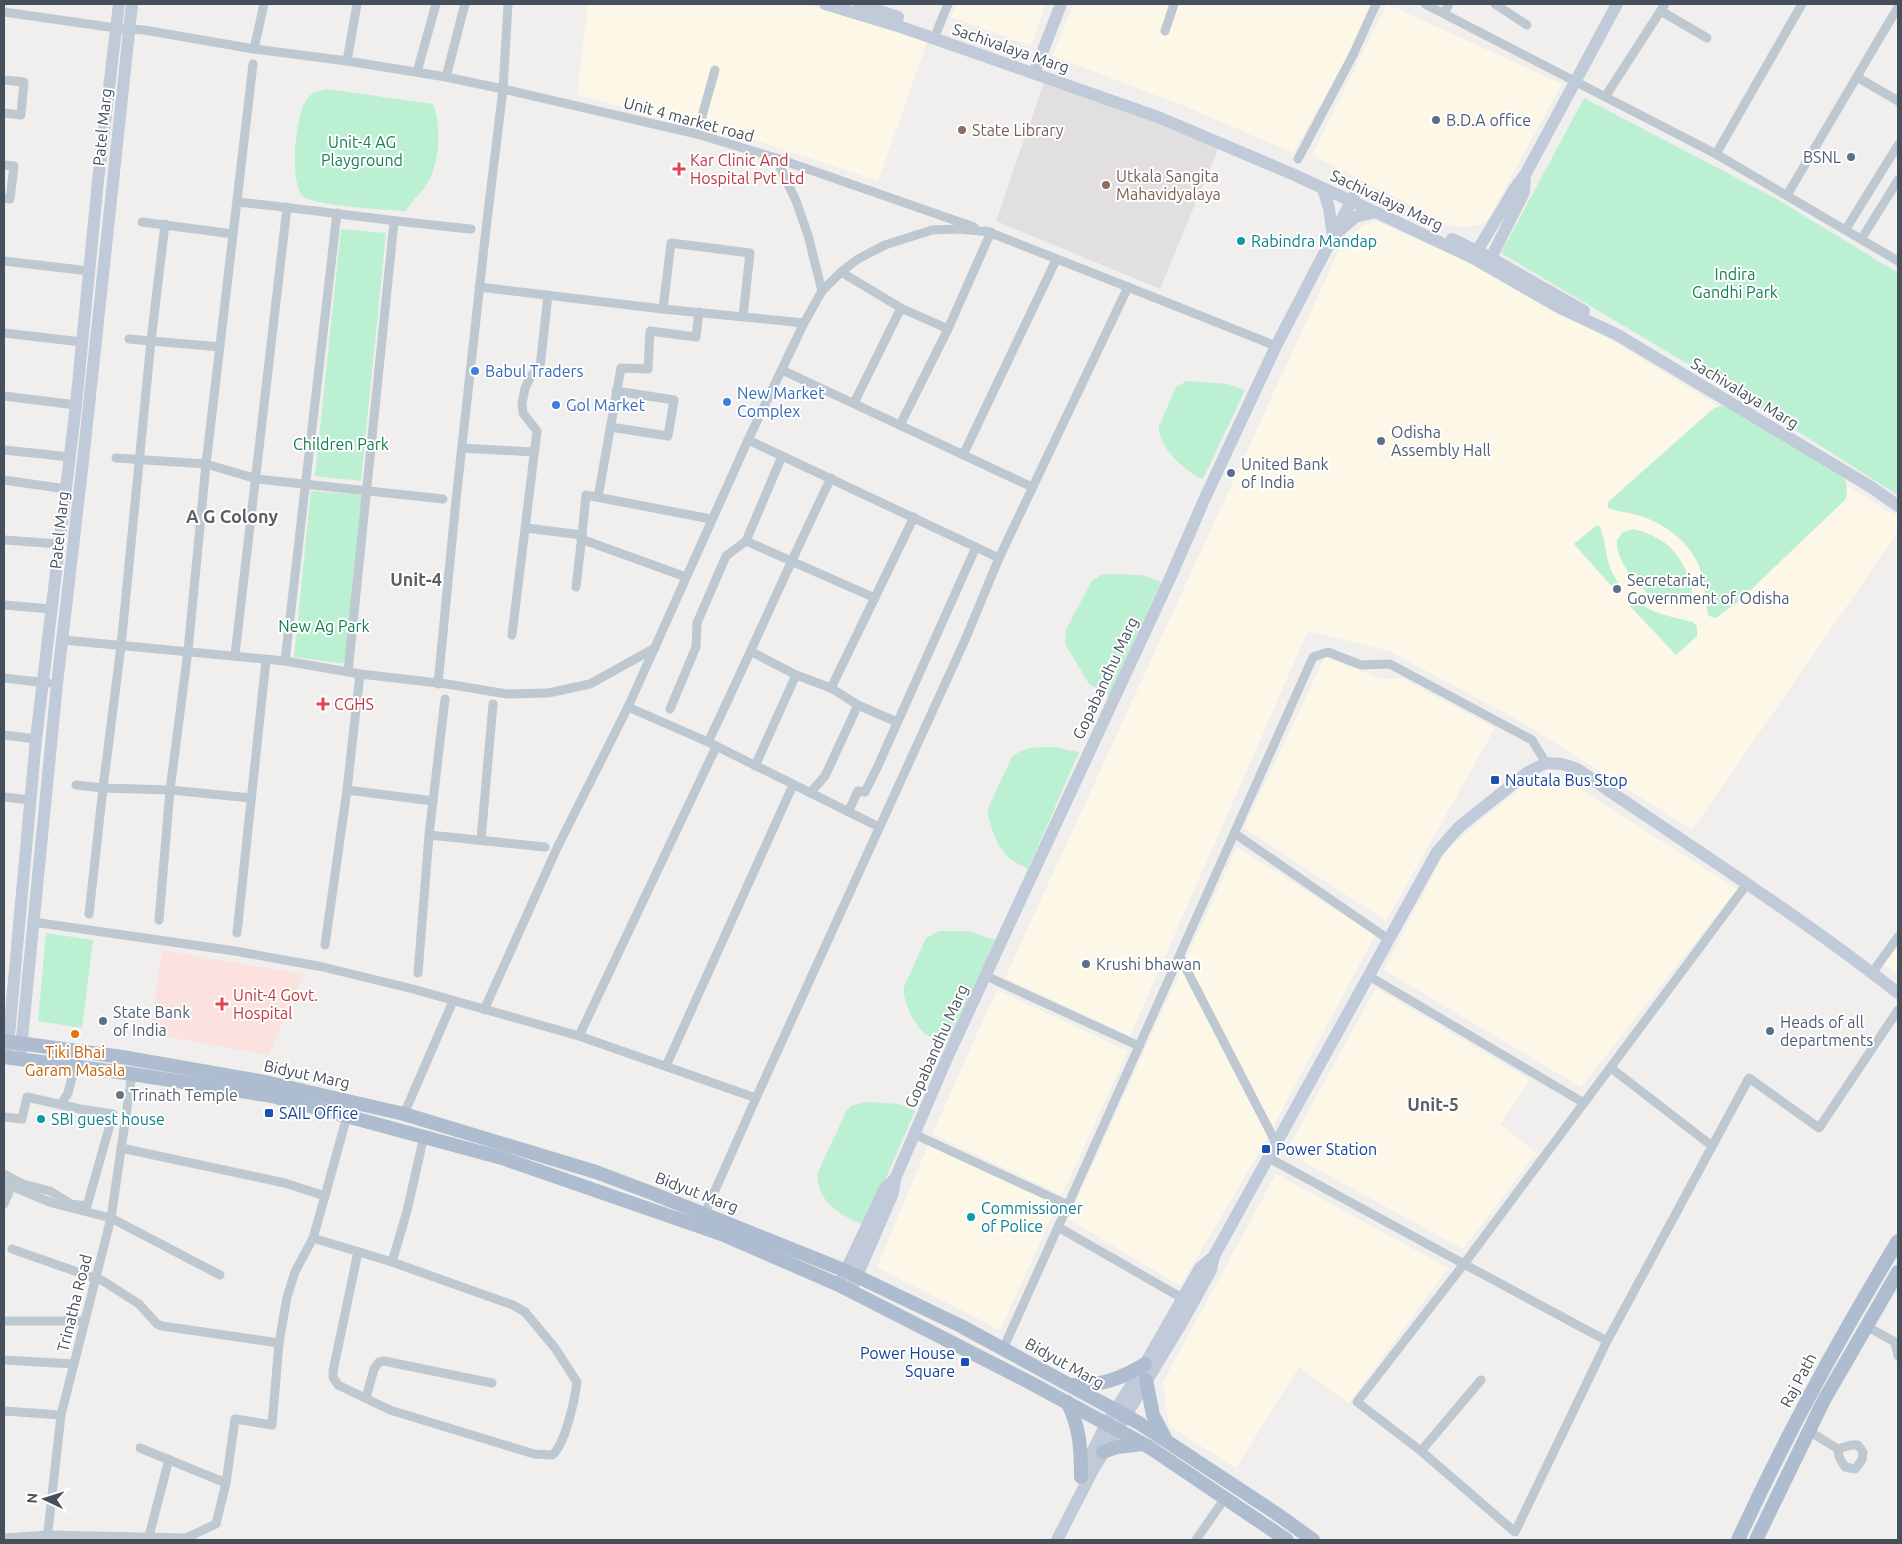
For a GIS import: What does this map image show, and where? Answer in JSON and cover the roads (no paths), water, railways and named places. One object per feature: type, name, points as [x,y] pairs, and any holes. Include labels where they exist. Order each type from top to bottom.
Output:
[{"type":"main road","name":"Bidyut Marg","points":[[12,1042],[122,1057],[265,1082],[404,1114],[596,1172],[851,1273],[960,1326],[1120,1413],[1277,1514],[1313,1540]]},
{"type":"main road","name":"Bidyut Marg","points":[[10,1058],[132,1074],[272,1096],[502,1158],[724,1235],[844,1288],[1067,1402],[1143,1444],[1287,1540]]},
{"type":"main road","points":[[591,1188],[596,1172]]},
{"type":"main road","name":"Raj Path","points":[[1738,1540],[1810,1392],[1898,1241]]},
{"type":"main road","name":"Raj Path","points":[[1756,1540],[1809,1431],[1866,1326],[1898,1272]]},
{"type":"main road","points":[[1069,1385],[1090,1385],[1115,1380],[1127,1376],[1145,1364]]},
{"type":"main road","points":[[1146,1380],[1153,1415],[1166,1441]]},
{"type":"main road","points":[[1067,1402],[1078,1429],[1081,1452],[1080,1477]]},
{"type":"main road","points":[[1103,1452],[1116,1447],[1143,1444]]},
{"type":"street","name":"Patel Marg","points":[[12,1042],[36,739],[76,405],[119,4]]},
{"type":"street","name":"Patel Marg","points":[[10,1058],[33,922],[132,4]]},
{"type":"street","points":[[254,49],[264,4]]},
{"type":"street","points":[[346,61],[357,4]]},
{"type":"street","points":[[417,72],[436,4]]},
{"type":"street","points":[[446,78],[465,4]]},
{"type":"street","points":[[438,684],[479,287],[503,89],[508,4]]},
{"type":"street","name":"Sachivalaya Marg","points":[[826,4],[843,6],[1158,117],[1323,189],[1352,199],[1475,254],[1753,408],[1898,501]]},
{"type":"street","name":"Sachivalaya Marg","points":[[859,4],[1159,110],[1294,166],[1374,212],[1475,254]]},
{"type":"street","points":[[937,31],[948,4]]},
{"type":"street","points":[[1037,66],[1061,4]]},
{"type":"street","points":[[1165,31],[1174,4]]},
{"type":"street","points":[[1298,159],[1353,55],[1376,4]]},
{"type":"street","points":[[1425,4],[1716,154],[1862,238],[1898,261]]},
{"type":"street","points":[[1444,13],[1450,4]]},
{"type":"street","points":[[1496,4],[1527,25]]},
{"type":"street","points":[[1475,254],[1515,188],[1526,175],[1616,4]]},
{"type":"street","points":[[1716,154],[1802,4]]},
{"type":"street","points":[[1787,194],[1898,7]]},
{"type":"street","points":[[1605,97],[1663,8],[1707,38]]},
{"type":"street","name":"Unit 4 market road","points":[[4,12],[417,72],[503,89],[697,134],[776,158],[991,232],[1056,260],[1276,346]]},
{"type":"street","points":[[159,920],[170,790],[188,651],[206,464],[253,64]]},
{"type":"street","points":[[697,134],[715,70]]},
{"type":"street","points":[[1857,77],[1898,102]]},
{"type":"street","points":[[4,80],[24,82],[21,115],[4,113]]},
{"type":"street","points":[[1846,229],[1898,145]]},
{"type":"street","points":[[776,158],[802,218],[822,291]]},
{"type":"street","points":[[4,165],[14,166],[10,199],[4,198]]},
{"type":"street","points":[[1489,262],[1524,192],[1526,175]]},
{"type":"street","points":[[1862,238],[1898,180]]},
{"type":"street","points":[[1323,189],[1329,208],[1333,236]]},
{"type":"street","name":"Gopabandhu Marg","points":[[844,1288],[885,1188],[895,1179],[986,976],[1276,346],[1352,199]]},
{"type":"street","points":[[238,202],[471,230]]},
{"type":"street","points":[[235,655],[257,479],[287,207]]},
{"type":"street","points":[[1333,236],[1355,217],[1374,212]]},
{"type":"street","points":[[286,661],[337,213]]},
{"type":"street","points":[[142,222],[233,234]]},
{"type":"street","points":[[348,672],[394,222]]},
{"type":"street","points":[[89,914],[121,646],[151,341],[165,224]]},
{"type":"street","points":[[484,1010],[557,848],[628,707],[748,440],[804,323],[822,291],[841,272],[858,259],[885,245],[932,230],[958,229],[991,232],[948,329],[900,426]]},
{"type":"street","points":[[664,308],[671,243],[750,253],[743,316]]},
{"type":"street","points":[[963,454],[1056,260]]},
{"type":"street","points":[[4,262],[89,271]]},
{"type":"street","name":"Sachivalaya Marg","points":[[1489,262],[1560,308],[1616,334],[1871,487],[1898,506]]},
{"type":"street","points":[[841,272],[901,308],[948,329]]},
{"type":"street","points":[[479,287],[804,323]]},
{"type":"street","points":[[705,1214],[961,649],[999,558],[1128,287]]},
{"type":"street","points":[[512,635],[537,431],[523,413],[522,395],[531,376],[540,367],[548,295]]},
{"type":"street","points":[[854,404],[901,308]]},
{"type":"street","points":[[598,497],[621,368],[648,369],[650,331],[696,337],[699,312]]},
{"type":"street","points":[[4,333],[82,342]]},
{"type":"street","points":[[129,339],[220,347]]},
{"type":"street","points":[[782,370],[1032,487]]},
{"type":"street","points":[[610,427],[668,436],[674,400],[616,391]]},
{"type":"street","points":[[4,396],[76,405]]},
{"type":"street","points":[[748,440],[999,558]]},
{"type":"street","points":[[462,448],[533,452]]},
{"type":"street","points":[[4,450],[70,457]]},
{"type":"street","points":[[670,708],[696,647],[697,623],[726,556],[746,541],[782,456]]},
{"type":"street","points":[[116,458],[206,464],[257,479],[443,499]]},
{"type":"street","points":[[708,742],[752,652],[791,560],[831,478]]},
{"type":"street","points":[[4,480],[66,489]]},
{"type":"street","points":[[576,587],[586,495],[711,519]]},
{"type":"street","points":[[831,688],[914,517]]},
{"type":"street","points":[[526,528],[581,537],[686,577]]},
{"type":"street","points":[[4,540],[59,544]]},
{"type":"street","points":[[746,541],[876,598]]},
{"type":"street","points":[[848,812],[858,790],[866,792],[976,547]]},
{"type":"street","points":[[4,605],[51,610]]},
{"type":"street","points":[[63,640],[286,661],[360,674],[507,694],[548,693],[590,684],[655,648]]},
{"type":"street","points":[[752,652],[796,675],[831,688],[858,705],[897,722]]},
{"type":"street","points":[[1003,1349],[1313,657],[1328,652],[1361,665],[1390,664],[1532,740],[1546,763]]},
{"type":"street","points":[[237,933],[266,660]]},
{"type":"street","points":[[325,945],[347,790],[360,674]]},
{"type":"street","points":[[755,766],[796,675]]},
{"type":"street","points":[[4,678],[58,684]]},
{"type":"street","points":[[418,973],[429,835],[445,699]]},
{"type":"street","points":[[481,840],[493,704]]},
{"type":"street","points":[[810,793],[825,776],[858,705]]},
{"type":"street","points":[[628,707],[708,742],[879,827]]},
{"type":"street","points":[[4,736],[36,739]]},
{"type":"street","points":[[579,1036],[716,747]]},
{"type":"street","points":[[1047,1540],[1080,1477],[1120,1413],[1146,1380],[1187,1301],[1200,1268],[1214,1256],[1437,852],[1459,827],[1528,772],[1546,763],[1562,764],[1578,769],[1747,884],[1898,993]]},
{"type":"street","points":[[76,785],[103,788],[170,790],[251,798]]},
{"type":"street","points":[[666,1066],[793,785]]},
{"type":"street","points":[[347,790],[433,801]]},
{"type":"street","points":[[4,797],[30,800]]},
{"type":"street","points":[[1234,834],[1388,939]]},
{"type":"street","points":[[429,835],[545,847]]},
{"type":"street","points":[[1747,884],[1464,1264],[1357,1402],[1421,1451],[1515,1532],[1607,1341],[1749,1078],[1819,1128],[1898,1010]]},
{"type":"street","points":[[33,922],[235,951],[323,967],[413,989],[579,1036],[756,1098]]},
{"type":"street","points":[[1872,973],[1898,937]]},
{"type":"street","points":[[1180,957],[1276,1143]]},
{"type":"street","points":[[986,976],[1139,1046]]},
{"type":"street","points":[[1369,976],[1584,1104]]},
{"type":"street","points":[[404,1114],[452,1000]]},
{"type":"street","points":[[61,1104],[68,1093],[76,1066]]},
{"type":"street","points":[[1611,1068],[1712,1146]]},
{"type":"street","name":"Trinatha Road","points":[[47,1537],[61,1415],[110,1218],[132,1074]]},
{"type":"street","points":[[4,1117],[22,1119],[27,1097],[113,1114],[87,1206],[71,1204],[50,1191],[23,1184],[4,1174]]},
{"type":"street","points":[[4,1538],[186,1538],[216,1524],[226,1483],[235,1419],[272,1425],[279,1343],[291,1283],[313,1238],[347,1116]]},
{"type":"street","points":[[914,1134],[1068,1205]]},
{"type":"street","points":[[392,1262],[407,1211],[424,1136]]},
{"type":"street","points":[[121,1148],[285,1183],[325,1196]]},
{"type":"street","points":[[1269,1158],[1607,1341]]},
{"type":"street","points":[[4,1204],[8,1185],[52,1204],[110,1218],[220,1275]]},
{"type":"street","points":[[1058,1227],[1187,1301]]},
{"type":"street","points":[[313,1238],[392,1262],[513,1305],[525,1312],[555,1348],[575,1378],[576,1388],[557,1452],[552,1455],[534,1454],[390,1410],[338,1385],[333,1377],[358,1252]]},
{"type":"street","points":[[12,1248],[96,1278],[116,1288],[139,1304],[157,1324],[162,1326],[279,1343]]},
{"type":"street","points":[[1120,1413],[1145,1364],[1187,1301]]},
{"type":"street","points":[[4,1321],[85,1321]]},
{"type":"street","points":[[1866,1326],[1897,1341],[1896,1351],[1898,1356]]},
{"type":"street","points":[[4,1360],[74,1364]]},
{"type":"street","points":[[366,1398],[374,1369],[379,1362],[492,1383]]},
{"type":"street","points":[[1421,1451],[1481,1380]]},
{"type":"street","points":[[4,1411],[61,1415]]},
{"type":"street","points":[[1056,1540],[1103,1452],[1111,1427]]},
{"type":"street","points":[[1809,1431],[1838,1449]]},
{"type":"street","points":[[140,1448],[226,1483]]},
{"type":"street","points":[[149,1538],[169,1459]]},
{"type":"street","points":[[1196,1540],[1225,1498]]},
{"type":"place","name":"B.D.A office","points":[[1436,120]]},
{"type":"place","name":"State Library","points":[[962,130]]},
{"type":"place","name":"BSNL","points":[[1851,157]]},
{"type":"place","name":"Kar Clinic And Hospital Pvt Ltd","points":[[679,169]]},
{"type":"place","name":"Utkala Sangita Mahavidyalaya","points":[[1106,185]]},
{"type":"place","name":"Rabindra Mandap","points":[[1241,241]]},
{"type":"place","name":"Babul Traders","points":[[475,371]]},
{"type":"place","name":"New Market Complex","points":[[727,402]]},
{"type":"place","name":"Gol Market","points":[[556,405]]},
{"type":"place","name":"Odisha Assembly Hall","points":[[1381,441]]},
{"type":"place","name":"United Bank of India","points":[[1231,473]]},
{"type":"place","name":"Secretariat, Government of Odisha","points":[[1617,589]]},
{"type":"place","name":"CGHS","points":[[323,704]]},
{"type":"place","name":"Nautala Bus Stop","points":[[1495,780]]},
{"type":"place","name":"Krushi bhawan","points":[[1086,964]]},
{"type":"place","name":"Unit-4 Govt. Hospital","points":[[222,1004]]},
{"type":"place","name":"State Bank of India","points":[[103,1021]]},
{"type":"place","name":"Heads of all departments","points":[[1770,1031]]},
{"type":"place","name":"Tiki Bhai Garam Masala","points":[[75,1034]]},
{"type":"place","name":"Trinath Temple","points":[[120,1095]]},
{"type":"place","name":"SAIL Office","points":[[269,1113]]},
{"type":"place","name":"SBI guest house","points":[[41,1119]]},
{"type":"place","name":"Power Station","points":[[1266,1149]]},
{"type":"place","name":"Commissioner of Police","points":[[971,1217]]},
{"type":"place","name":"Power House Square","points":[[965,1362]]},
{"type":"district","name":"A G Colony","points":[[232,516]]},
{"type":"district","name":"Unit-4","points":[[416,579]]},
{"type":"district","name":"Unit-5","points":[[1433,1104]]},
{"type":"park label","name":"Unit-4 AG Playground","points":[[362,151]]},
{"type":"park label","name":"Indira Gandhi Park","points":[[1735,283]]},
{"type":"park label","name":"Children Park","points":[[341,444]]},
{"type":"park label","name":"New Ag Park","points":[[324,626]]}]
